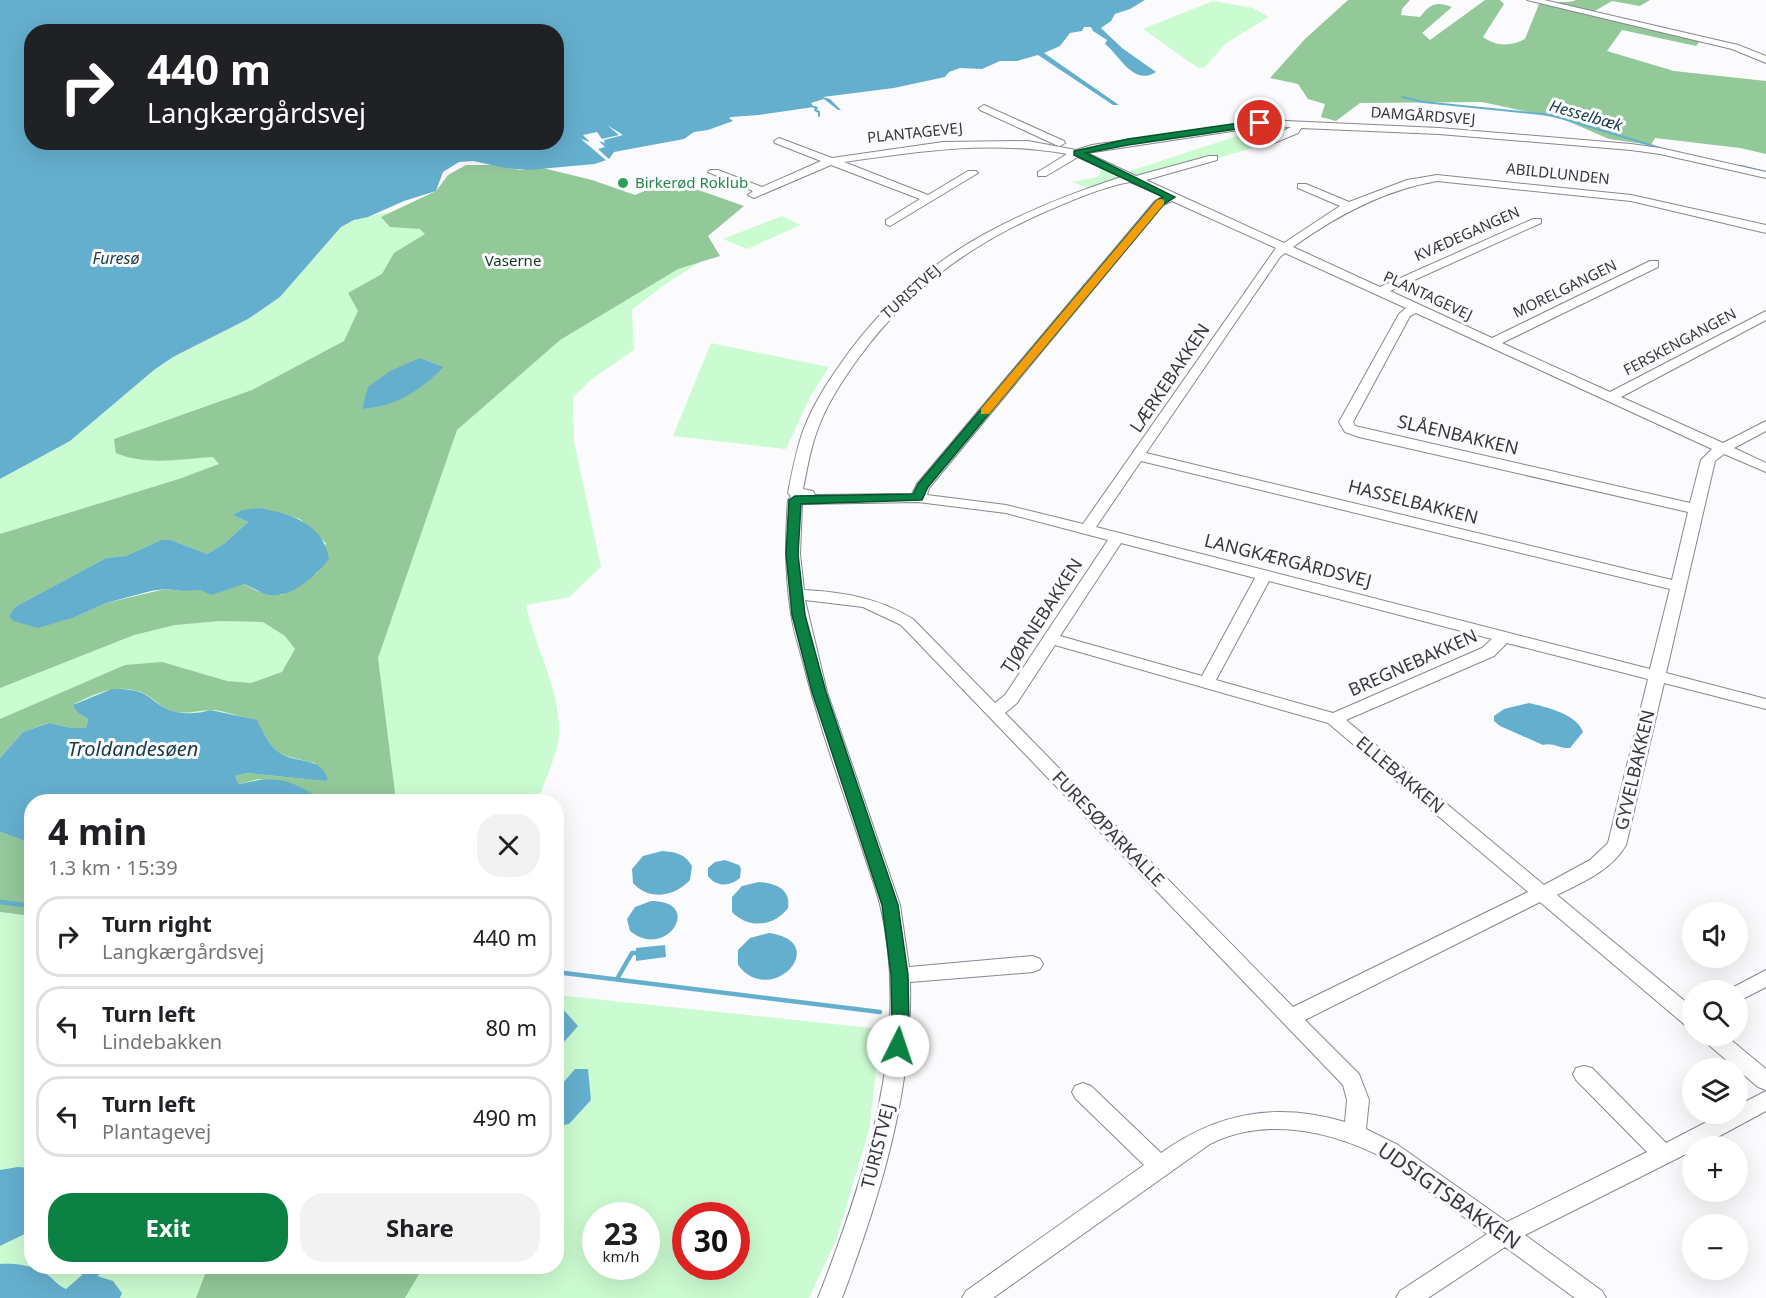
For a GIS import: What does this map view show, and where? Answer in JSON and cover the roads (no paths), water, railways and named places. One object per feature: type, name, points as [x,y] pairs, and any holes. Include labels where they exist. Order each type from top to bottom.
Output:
[{"type":"street","points":[[1532,0],[1735,46],[1766,60]]},
{"type":"street","points":[[984,108],[1064,145],[1071,151],[1042,174]]},
{"type":"street","name":"DAMGÅRDSVEJ","points":[[1071,151],[1250,123],[1298,124],[1439,131],[1631,147],[1660,151],[1766,175]]},
{"type":"street","points":[[1267,143],[1294,131],[1298,124]]},
{"type":"street","points":[[779,141],[929,199]]},
{"type":"street","name":"PLANTAGEVEJ","points":[[714,172],[758,193],[831,161],[955,144],[1028,144],[1071,151],[1766,468]]},
{"type":"street","name":"TURISTVEJ","points":[[830,1298],[855,1233],[880,1141],[896,1067],[901,1025],[900,975],[890,905],[819,692],[799,615],[792,554],[801,497],[795,494],[807,440],[839,376],[883,317],[937,267],[1001,227],[1065,199],[1213,158]]},
{"type":"street","points":[[890,222],[972,173]]},
{"type":"street","name":"ABILDLUNDEN","points":[[1285,249],[1316,225],[1349,206],[1411,182],[1454,178],[1631,198],[1766,229]]},
{"type":"street","points":[[1302,186],[1349,206]]},
{"type":"street","points":[[918,498],[922,487],[1159,203],[1170,197]]},
{"type":"street","name":"KVÆDEGANGEN","points":[[1378,292],[1537,221]]},
{"type":"street","name":"LÆRKEBAKKEN","points":[[1087,530],[1276,254],[1285,249]]},
{"type":"street","name":"MORELGANGEN","points":[[1491,343],[1654,264]]},
{"type":"street","name":"SLÅENBAKKEN","points":[[1414,308],[1405,314],[1346,422],[1350,429],[1696,509]]},
{"type":"street","name":"FERSKENGANGEN","points":[[1610,397],[1766,315]]},
{"type":"street","name":"GYVELBAKKEN","points":[[1292,1017],[1600,863],[1617,845],[1708,460],[1713,454],[1766,425]]},
{"type":"street","name":"HASSELBAKKEN","points":[[1139,456],[1678,586]]},
{"type":"street","name":"LANGKÆRGÅRDSVEJ","points":[[801,497],[918,498],[1006,508],[1766,705]]},
{"type":"street","name":"TJØRNEBAKKEN","points":[[995,712],[1011,699],[1118,537]]},
{"type":"street","points":[[1207,682],[1264,576]]},
{"type":"street","name":"FURESØPARKALLE","points":[[797,595],[839,596],[870,602],[892,611],[907,622],[1351,1080],[1358,1093],[1359,1106],[1354,1133]]},
{"type":"street","name":"BREGNEBAKKEN","points":[[1334,719],[1488,652],[1504,637]]},
{"type":"street","name":"ELLEBAKKEN","points":[[1052,639],[1334,719],[1682,1011]]},
{"type":"street","points":[[900,975],[1033,964]]},
{"type":"street","points":[[1748,988],[1766,978]]},
{"type":"street","points":[[1724,1046],[1766,1081]]},
{"type":"street","points":[[1584,1074],[1664,1155]]},
{"type":"street","points":[[1083,1092],[1160,1166]]},
{"type":"street","points":[[1408,1298],[1506,1234],[1664,1155],[1766,1100]]},
{"type":"street","name":"UDSIGTSBAKKEN","points":[[974,1298],[1160,1166],[1210,1134],[1243,1124],[1278,1120],[1314,1123],[1354,1133],[1390,1151],[1594,1298]]},
{"type":"water","name":"Furesø","points":[[0,0],[1145,0],[1130,9],[1115,14],[1111,21],[1101,28],[1122,48],[1156,72],[1148,76],[1133,72],[1105,44],[1107,40],[1093,31],[1091,27],[1084,27],[1082,31],[1070,33],[1060,46],[1044,53],[1119,105],[1113,105],[1038,55],[1017,61],[1000,61],[982,69],[960,68],[949,72],[945,77],[894,88],[823,97],[830,99],[841,110],[824,99],[811,103],[814,107],[731,117],[729,118],[733,121],[708,130],[694,132],[684,139],[614,152],[609,159],[595,164],[528,170],[473,161],[459,162],[443,172],[436,191],[404,201],[341,227],[280,297],[248,319],[173,357],[154,370],[70,441],[0,479]]},
{"type":"water","points":[[420,358],[444,367],[407,396],[386,405],[362,409],[368,387],[390,371]]},
{"type":"water","points":[[261,508],[284,514],[304,523],[313,529],[326,547],[329,559],[318,572],[287,593],[270,595],[244,584],[211,595],[201,590],[165,589],[106,603],[75,617],[38,628],[13,621],[9,615],[15,607],[106,558],[126,556],[161,540],[171,540],[207,554],[225,543],[248,522],[233,515],[242,510]]},
{"type":"water","name":"Troldandesøen","points":[[112,689],[128,690],[140,692],[166,708],[178,712],[198,713],[210,710],[257,720],[274,748],[288,757],[320,767],[328,779],[325,781],[247,773],[235,776],[239,784],[278,780],[296,785],[312,794],[24,794],[24,841],[0,832],[0,758],[23,732],[49,723],[72,728],[86,728],[88,719],[78,713],[73,705]]},
{"type":"water","points":[[1529,703],[1568,716],[1580,726],[1583,732],[1570,748],[1566,748],[1550,744],[1543,745],[1500,726],[1494,721],[1494,716],[1504,709]]},
{"type":"water","points":[[662,851],[676,853],[686,859],[692,866],[690,880],[684,886],[669,893],[662,895],[646,893],[633,883],[632,869],[643,856]]},
{"type":"water","points":[[725,860],[739,865],[741,869],[740,878],[723,885],[711,880],[708,876],[708,868],[715,862]]},
{"type":"water","points":[[759,882],[781,888],[788,901],[788,908],[782,914],[776,919],[761,924],[746,921],[732,912],[732,897],[742,886]]},
{"type":"water","points":[[651,901],[667,904],[676,910],[678,918],[667,935],[656,939],[643,938],[630,931],[627,919],[635,907]]},
{"type":"water","points":[[769,933],[787,939],[796,948],[796,959],[790,969],[779,977],[766,980],[751,977],[738,965],[738,950],[750,938]]},
{"type":"water","points":[[665,945],[666,957],[636,961],[636,948]]},
{"type":"water","points":[[564,1010],[578,1026],[564,1042]]},
{"type":"water","points":[[575,1069],[588,1069],[591,1100],[569,1124],[564,1125],[564,1082]]},
{"type":"water","points":[[24,1167],[24,1234],[0,1246],[0,1170]]},
{"type":"water","points":[[0,1264],[24,1266],[24,1274],[46,1274],[66,1289],[82,1274],[100,1274],[97,1276],[113,1281],[122,1293],[120,1298],[0,1298]]},
{"type":"waterway","name":"Hesselbæk","points":[[1402,97],[1423,102],[1551,115],[1660,148]]},
{"type":"waterway","points":[[814,107],[817,108],[815,110],[819,112],[819,116]]},
{"type":"waterway","points":[[1741,166],[1766,172]]},
{"type":"waterway","points":[[0,902],[24,905]]},
{"type":"waterway","points":[[617,979],[632,953],[636,953]]},
{"type":"waterway","points":[[564,973],[880,1012]]},
{"type":"place","name":"Birkerød Roklub","points":[[623,183]]},
{"type":"park label","name":"Vaserne","points":[[513,261]]}]
